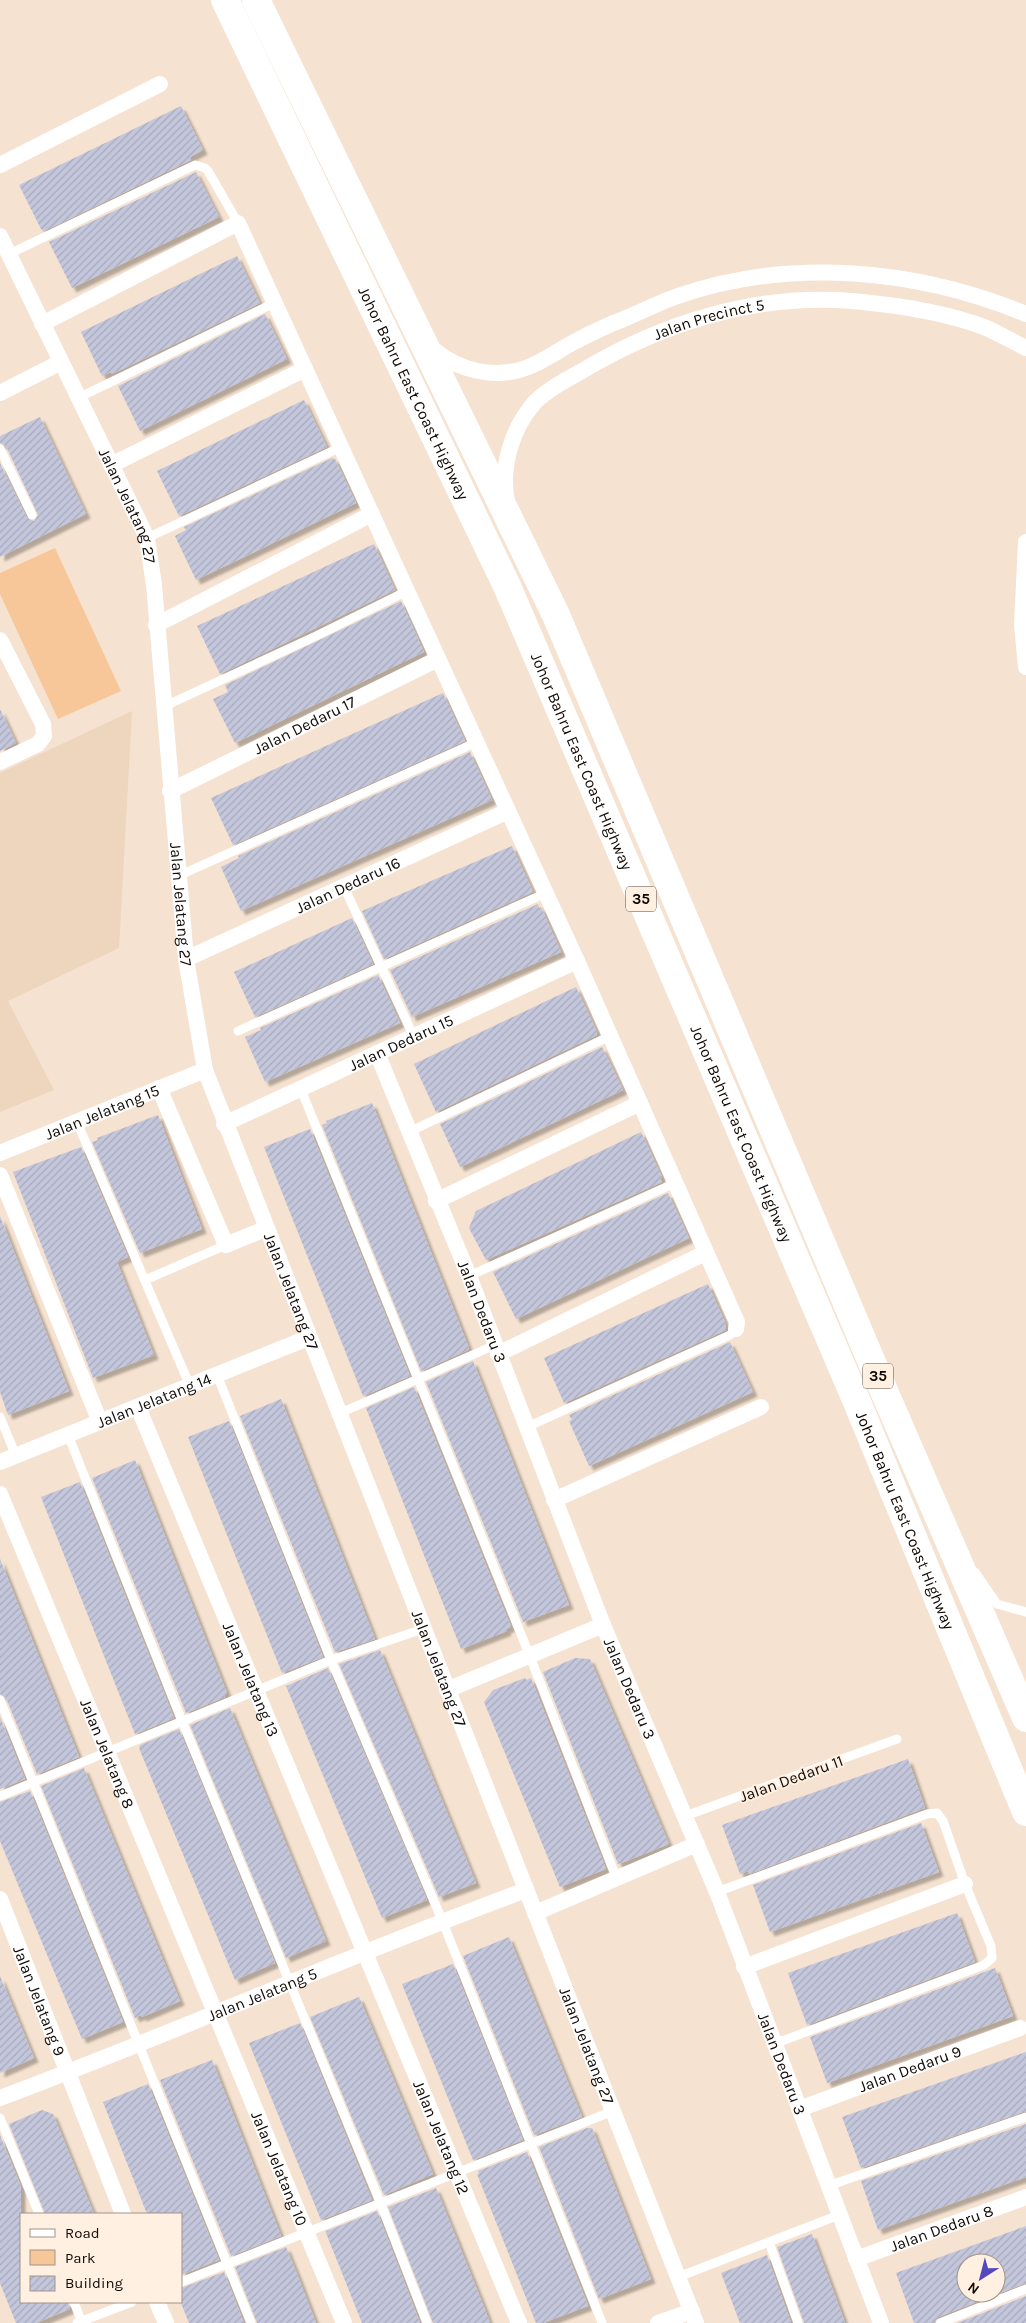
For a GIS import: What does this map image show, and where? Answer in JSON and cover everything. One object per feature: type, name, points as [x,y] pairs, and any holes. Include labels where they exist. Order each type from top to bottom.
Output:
[{"type":"highway","name":"Johor Bahru East Coast Highway","points":[[225,0],[507,586],[857,1402],[1026,1812]]},
{"type":"highway","name":"Johor Bahru East Coast Highway","points":[[256,0],[556,615],[939,1518],[1026,1718]]},
{"type":"street","points":[[0,165],[160,84]]},
{"type":"street","points":[[42,324],[238,223],[577,961],[737,1322],[736,1329]]},
{"type":"street","name":"Jalan Jelatang 27","points":[[0,236],[147,538],[154,584],[170,791],[186,960],[205,1070],[265,1229],[694,2317]]},
{"type":"street","name":"Jalan Precinct 5","points":[[419,335],[437,353],[454,364],[474,371],[510,372],[529,368],[608,326],[678,296],[732,282],[795,273],[850,272],[950,287],[997,302],[1026,314]]},
{"type":"street","name":"Jalan Precinct 5","points":[[512,524],[505,492],[505,473],[509,451],[516,430],[536,401],[547,391],[618,349],[686,322],[740,308],[788,302],[851,301],[938,314],[988,329],[1026,348]]},
{"type":"street","points":[[0,393],[60,362]]},
{"type":"street","points":[[111,465],[305,369]]},
{"type":"street","points":[[156,625],[372,514]]},
{"type":"street","points":[[1026,542],[1022,625],[1026,666]]},
{"type":"street","points":[[0,640],[42,724],[44,736],[38,744],[0,762]]},
{"type":"street","name":"Jalan Dedaru 17","points":[[170,791],[438,659]]},
{"type":"street","name":"Jalan Dedaru 16","points":[[186,960],[508,811]]},
{"type":"street","name":"Jalan Dedaru 15","points":[[224,1124],[300,1087],[414,1037],[577,961]]},
{"type":"street","name":"Jalan Dedaru 3","points":[[377,1053],[436,1201],[469,1276],[603,1625],[717,1892],[881,2323]]},
{"type":"street","name":"Jalan Jelatang 15","points":[[0,1153],[205,1070]]},
{"type":"street","points":[[159,1088],[226,1245],[265,1229]]},
{"type":"street","points":[[436,1201],[640,1103]]},
{"type":"street","points":[[0,1175],[100,1422]]},
{"type":"street","points":[[496,1350],[705,1252]]},
{"type":"street","name":"Jalan Jelatang 14","points":[[0,1462],[308,1338]]},
{"type":"street","name":"Jalan Jelatang 13","points":[[138,1407],[365,1952]]},
{"type":"street","points":[[554,1500],[761,1407]]},
{"type":"street","name":"Jalan Jelatang 8","points":[[0,1494],[215,2013]]},
{"type":"street","points":[[447,1690],[529,1654],[603,1625]]},
{"type":"street","points":[[535,1913],[697,1844]]},
{"type":"street","points":[[744,1967],[965,1884]]},
{"type":"street","name":"Jalan Jelatang 5","points":[[0,2098],[69,2072],[442,1920],[526,1890]]},
{"type":"street","name":"Jalan Jelatang 9","points":[[0,1899],[69,2072]]},
{"type":"street","name":"Jalan Jelatang 12","points":[[365,1952],[519,2323]]},
{"type":"street","name":"Jalan Jelatang 10","points":[[215,2013],[344,2323]]},
{"type":"street","name":"Jalan Dedaru 9","points":[[798,2109],[1020,2028]]},
{"type":"street","points":[[69,2072],[123,2213]]},
{"type":"street","name":"Jalan Dedaru 8","points":[[856,2259],[1026,2197]]},
{"type":"street","points":[[157,2303],[166,2323]]},
{"type":"street","points":[[658,2323],[694,2317]]},
{"type":"lane","points":[[9,254],[195,165],[208,171],[238,223]]},
{"type":"lane","points":[[78,398],[274,303]]},
{"type":"lane","points":[[147,538],[341,448]]},
{"type":"lane","points":[[0,449],[32,515]]},
{"type":"lane","points":[[163,707],[316,636],[407,591]]},
{"type":"lane","points":[[178,876],[477,742]]},
{"type":"lane","points":[[344,887],[414,1037]]},
{"type":"lane","points":[[238,1031],[546,893]]},
{"type":"lane","points":[[409,1132],[610,1036]]},
{"type":"lane","points":[[300,1087],[529,1654],[616,1877]]},
{"type":"lane","points":[[77,1122],[190,1386]]},
{"type":"lane","points":[[469,1276],[675,1183]]},
{"type":"lane","points":[[145,1280],[226,1245]]},
{"type":"lane","points":[[527,1427],[730,1335],[736,1329]]},
{"type":"lane","points":[[338,1414],[417,1378],[496,1350]]},
{"type":"lane","points":[[217,1375],[332,1660],[442,1920],[602,2323]]},
{"type":"lane","points":[[0,1417],[16,1456]]},
{"type":"lane","points":[[68,1435],[182,1722],[380,2202],[427,2323]]},
{"type":"lane","points":[[939,1518],[996,1604],[1026,1612]]},
{"type":"lane","points":[[0,1796],[332,1660],[423,1629]]},
{"type":"lane","points":[[0,1700],[251,2323]]},
{"type":"lane","name":"Jalan Dedaru 11","points":[[685,1816],[897,1739]]},
{"type":"lane","points":[[717,1892],[928,1814],[937,1813],[943,1820],[965,1884],[991,1946],[992,1958],[984,1965],[774,2044]]},
{"type":"lane","points":[[182,2282],[529,2142],[613,2111]]},
{"type":"lane","points":[[828,2186],[1026,2117]]},
{"type":"lane","points":[[0,2118],[39,2213]]},
{"type":"lane","points":[[678,2277],[839,2215]]},
{"type":"lane","points":[[768,2242],[798,2323]]},
{"type":"lane","points":[[940,2323],[1026,2289]]},
{"type":"lane","points":[[74,2303],[80,2322],[129,2303]]},
{"type":"shaded area","points":[[132,711],[119,948],[8,1001],[54,1090],[0,1112],[0,773]]},
{"type":"green space","points":[[55,548],[121,691],[58,719],[0,594],[0,573]]},
{"type":"building","points":[[181,106],[203,150],[190,157],[191,160],[44,231],[41,229],[19,185]]},
{"type":"building","points":[[196,172],[219,217],[72,288],[49,242]]},
{"type":"building","points":[[237,256],[260,303],[112,374],[111,372],[102,376],[81,332]]},
{"type":"building","points":[[265,314],[287,359],[140,431],[118,386]]},
{"type":"building","points":[[304,400],[327,447],[179,516],[157,471]]},
{"type":"building","points":[[40,417],[86,514],[0,557],[0,463],[27,518],[34,521],[38,515],[6,446],[0,443],[0,436]]},
{"type":"building","points":[[332,458],[335,459],[356,503],[196,580],[175,536],[186,530],[184,527]]},
{"type":"building","points":[[374,544],[395,590],[220,674],[197,626]]},
{"type":"building","points":[[401,601],[424,652],[235,743],[213,699],[228,692],[225,685]]},
{"type":"building","points":[[443,693],[465,741],[233,845],[211,798]]},
{"type":"building","points":[[0,709],[16,743],[0,751]]},
{"type":"building","points":[[470,752],[492,800],[241,911],[221,867],[239,858],[238,856]]},
{"type":"building","points":[[512,846],[533,892],[384,959],[362,911]]},
{"type":"building","points":[[538,904],[561,952],[412,1017],[390,970]]},
{"type":"building","points":[[352,918],[373,964],[255,1017],[234,972]]},
{"type":"building","points":[[378,975],[400,1023],[265,1082],[245,1037],[261,1030],[260,1028]]},
{"type":"building","points":[[576,987],[597,1035],[436,1112],[414,1064]]},
{"type":"building","points":[[602,1047],[623,1090],[460,1167],[440,1124]]},
{"type":"building","points":[[372,1103],[469,1348],[421,1371],[322,1125],[327,1123],[326,1121]]},
{"type":"building","points":[[158,1115],[202,1229],[140,1253],[92,1142],[98,1140],[97,1138]]},
{"type":"building","points":[[310,1129],[410,1376],[363,1396],[264,1147]]},
{"type":"building","points":[[641,1132],[662,1177],[660,1178],[662,1182],[486,1260],[469,1228],[476,1211]]},
{"type":"building","points":[[81,1147],[128,1257],[117,1262],[154,1355],[93,1378],[13,1172]]},
{"type":"building","points":[[668,1193],[689,1238],[516,1319],[493,1272]]},
{"type":"building","points":[[0,1216],[69,1391],[8,1415],[0,1392]]},
{"type":"building","points":[[708,1284],[726,1325],[726,1330],[564,1403],[544,1358]]},
{"type":"building","points":[[730,1342],[753,1392],[589,1466],[569,1421],[572,1420],[569,1415]]},
{"type":"building","points":[[473,1361],[569,1605],[523,1622],[426,1382]]},
{"type":"building","points":[[414,1387],[511,1627],[506,1629],[507,1631],[461,1649],[366,1408]]},
{"type":"building","points":[[281,1399],[375,1639],[335,1652],[240,1416]]},
{"type":"building","points":[[229,1421],[323,1657],[282,1673],[188,1437]]},
{"type":"building","points":[[135,1460],[227,1693],[224,1695],[225,1697],[186,1713],[92,1478]]},
{"type":"building","points":[[80,1482],[174,1718],[135,1734],[41,1497]]},
{"type":"building","points":[[0,1559],[79,1757],[37,1774],[6,1698],[0,1694]]},
{"type":"building","points":[[380,1650],[476,1883],[439,1897],[339,1664]]},
{"type":"building","points":[[575,1658],[590,1659],[669,1844],[618,1864],[543,1672]]},
{"type":"building","points":[[328,1668],[427,1900],[382,1918],[286,1686]]},
{"type":"building","points":[[525,1678],[526,1680],[531,1678],[606,1869],[560,1887],[484,1702],[493,1690]]},
{"type":"building","points":[[230,1708],[326,1941],[286,1958],[190,1725]]},
{"type":"building","points":[[0,1717],[25,1779],[0,1789]]},
{"type":"building","points":[[179,1729],[275,1963],[235,1980],[139,1748],[140,1745]]},
{"type":"building","points":[[908,1759],[925,1808],[749,1874],[748,1871],[740,1874],[722,1825]]},
{"type":"building","points":[[84,1768],[180,2001],[142,2017],[141,2015],[135,2018],[41,1786]]},
{"type":"building","points":[[30,1791],[123,2022],[82,2039],[0,1841],[0,1802]]},
{"type":"building","points":[[921,1823],[939,1872],[770,1932],[753,1885]]},
{"type":"building","points":[[957,1913],[975,1962],[807,2025],[788,1973]]},
{"type":"building","points":[[509,1937],[582,2117],[534,2135],[463,1956]]},
{"type":"building","points":[[453,1964],[523,2140],[473,2160],[402,1984]]},
{"type":"building","points":[[995,1968],[1013,2016],[827,2083],[810,2037]]},
{"type":"building","points":[[0,1976],[34,2058],[0,2073]]},
{"type":"building","points":[[359,1997],[433,2174],[384,2195],[310,2017]]},
{"type":"building","points":[[300,2023],[372,2200],[321,2220],[249,2043]]},
{"type":"building","points":[[1026,2052],[1026,2111],[861,2168],[842,2117]]},
{"type":"building","points":[[212,2060],[281,2236],[231,2256],[160,2080]]},
{"type":"building","points":[[148,2084],[219,2260],[182,2275],[182,2213],[147,2213],[103,2102]]},
{"type":"building","points":[[42,2110],[53,2114],[94,2213],[45,2213],[9,2124]]},
{"type":"building","points":[[1026,2124],[1026,2177],[878,2230],[861,2181]]},
{"type":"building","points":[[587,2128],[592,2128],[651,2279],[599,2299],[539,2147]]},
{"type":"building","points":[[0,2135],[21,2187],[20,2303],[68,2303],[70,2309],[36,2323],[16,2323],[0,2283]]},
{"type":"building","points":[[527,2152],[588,2306],[543,2323],[536,2323],[477,2174],[479,2174],[478,2171]]},
{"type":"building","points":[[436,2188],[490,2323],[433,2323],[388,2207]]},
{"type":"building","points":[[377,2211],[420,2323],[362,2323],[326,2233],[326,2231]]},
{"type":"building","points":[[1026,2226],[1026,2283],[1006,2291],[1006,2253],[956,2253],[956,2303],[974,2303],[938,2317],[934,2323],[914,2323],[896,2273]]},
{"type":"building","points":[[812,2234],[845,2323],[804,2323],[777,2247]]},
{"type":"building","points":[[286,2247],[316,2323],[257,2323],[235,2267]]},
{"type":"building","points":[[767,2255],[791,2323],[740,2323],[721,2273]]},
{"type":"building","points":[[224,2272],[244,2323],[189,2323],[181,2303],[182,2288]]},
{"type":"building","points":[[1026,2296],[1026,2323],[957,2323]]}]
